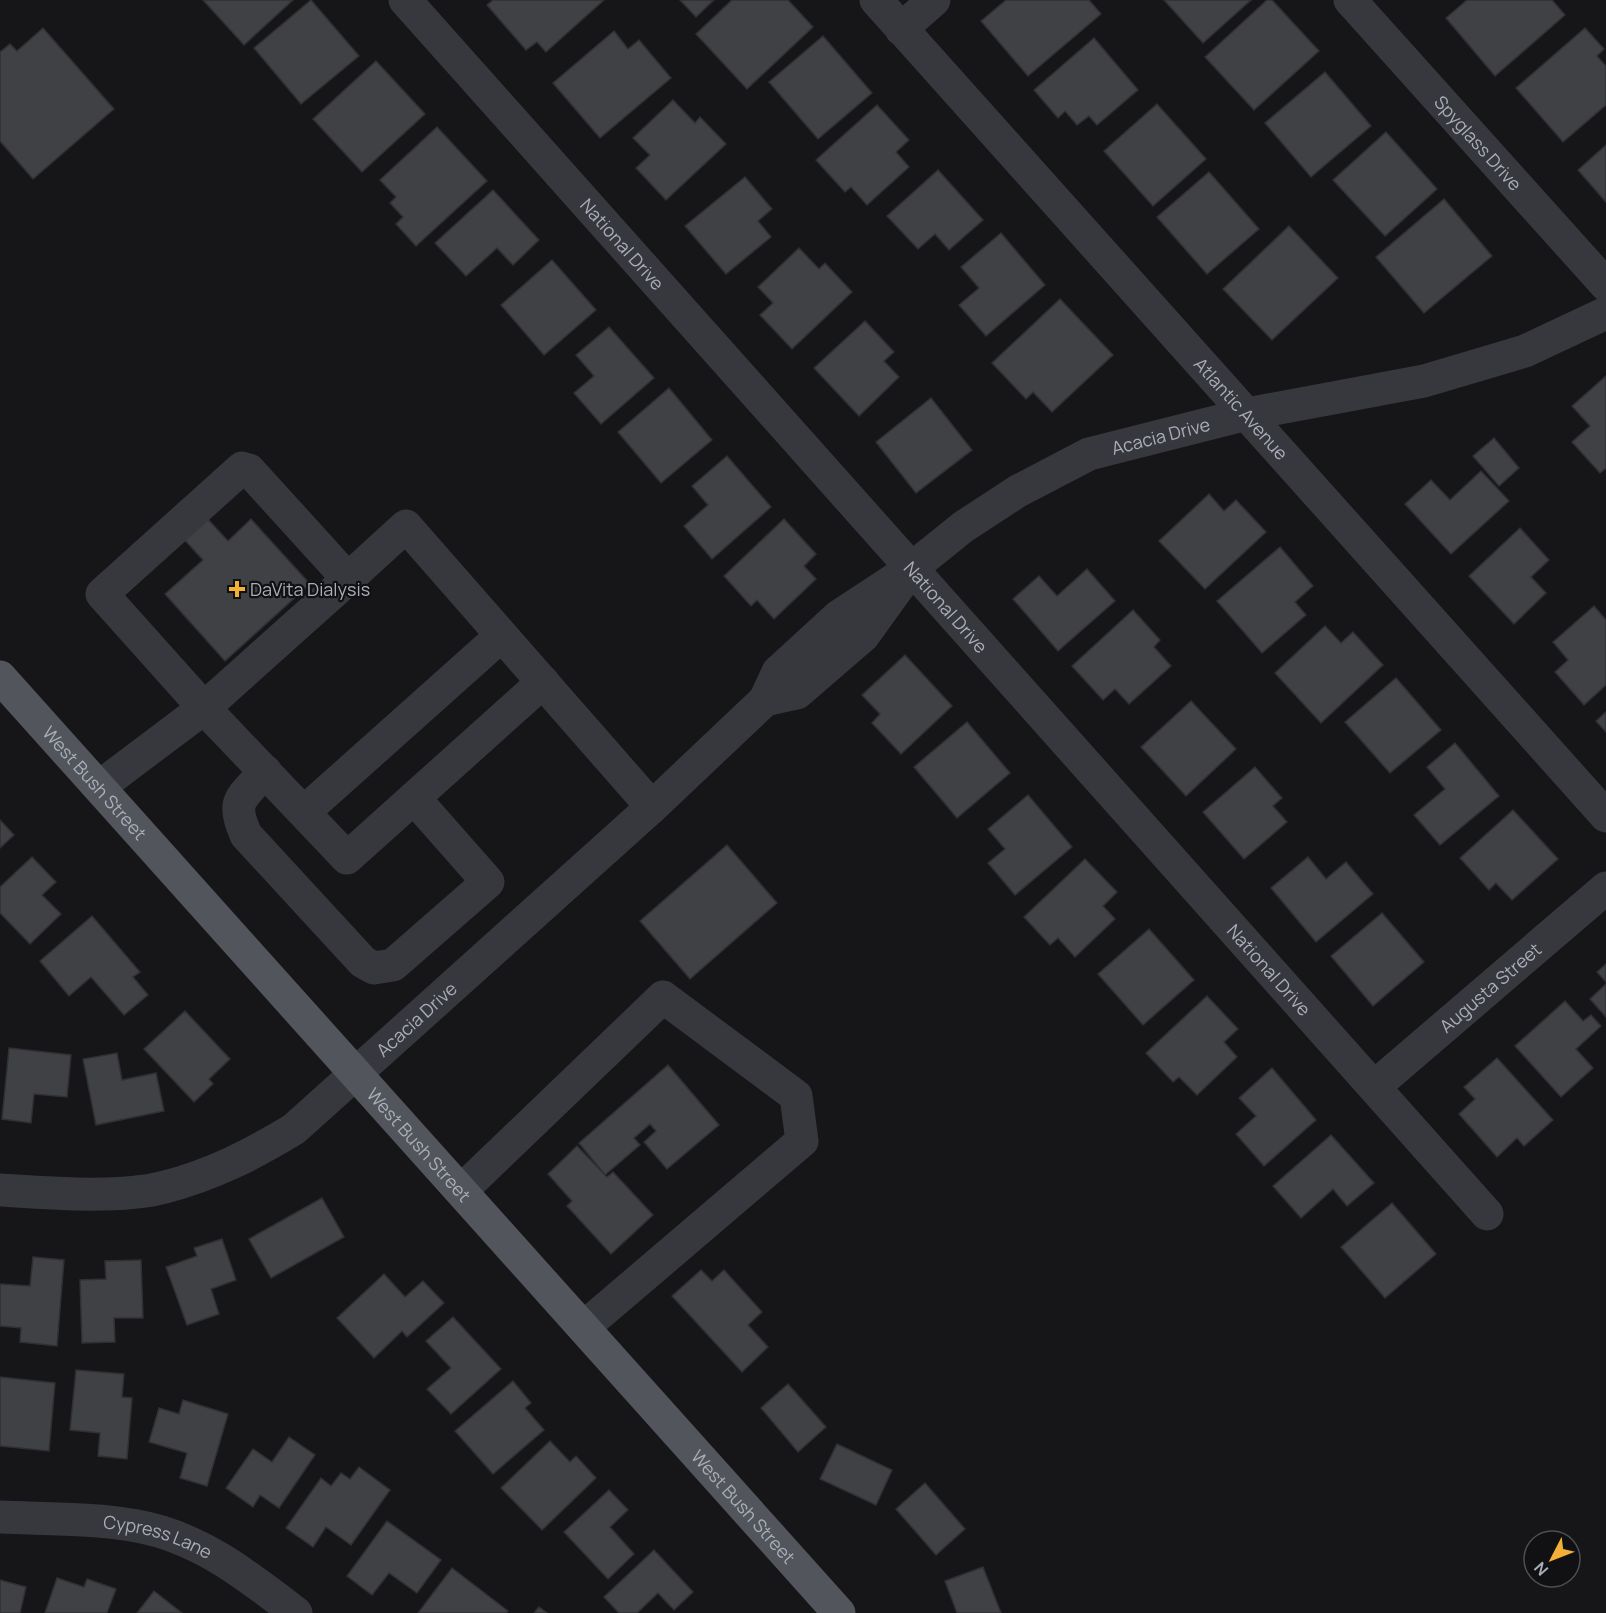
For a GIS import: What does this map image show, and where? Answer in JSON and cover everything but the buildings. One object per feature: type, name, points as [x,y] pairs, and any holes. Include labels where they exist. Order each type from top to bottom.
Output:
[{"type":"main road","name":"West Bush Street","points":[[0,677],[356,1071],[838,1613]]},
{"type":"street","name":"National Drive","points":[[405,0],[1487,1214]]},
{"type":"street","name":"Atlantic Avenue","points":[[876,0],[1606,816]]},
{"type":"street","points":[[901,29],[934,0]]},
{"type":"street","name":"Spyglass Drive","points":[[1350,0],[1606,285]]},
{"type":"street","name":"Acacia Drive","points":[[0,1190],[108,1193],[163,1188],[226,1167],[294,1129],[652,807],[765,700],[778,672],[830,624],[912,568],[963,527],[1018,491],[1089,454],[1247,414],[1424,381],[1525,351],[1606,314]]},
{"type":"street","points":[[348,579],[249,470],[242,468],[102,594],[204,708],[347,858],[543,682]]},
{"type":"street","points":[[99,787],[204,708],[406,526],[652,807]]},
{"type":"street","points":[[304,812],[501,636]]},
{"type":"street","points":[[265,771],[240,801],[236,814],[246,835],[363,962],[374,968],[393,965],[488,882],[414,798]]},
{"type":"street","name":"Augusta Street","points":[[1374,1087],[1606,888]]},
{"type":"street","points":[[462,1190],[663,997],[796,1096],[802,1141],[584,1327]]},
{"type":"street","name":"Cypress Lane","points":[[0,1517],[136,1525],[161,1531],[199,1546],[238,1569],[296,1613]]},
{"type":"place","name":"DaVita Dialysis","points":[[237,589]]}]
